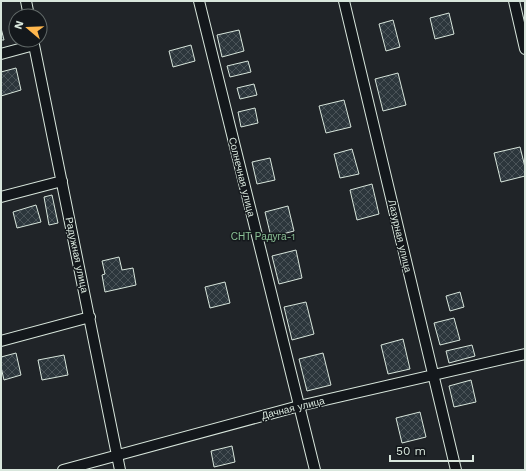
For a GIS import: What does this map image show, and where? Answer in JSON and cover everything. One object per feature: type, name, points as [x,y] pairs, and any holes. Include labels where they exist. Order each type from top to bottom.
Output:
[{"type":"street","name":"Солнечная улица","points":[[199,1],[315,470]]},
{"type":"street","name":"Лазурная улица","points":[[344,1],[456,470]]},
{"type":"street","points":[[514,1],[525,49]]},
{"type":"street","points":[[1,54],[18,48]]},
{"type":"street","name":"Радужная улица","points":[[35,48],[120,470]]},
{"type":"street","points":[[1,197],[62,181]]},
{"type":"street","points":[[1,341],[90,317]]},
{"type":"street","name":"Дачная улица","points":[[63,470],[299,406],[525,354]]},
{"type":"green space","name":"СНТ Радуга-1","points":[[1,1],[525,1],[525,470],[1,470]]},
{"type":"building","points":[[449,13],[454,34],[435,39],[430,18]]},
{"type":"building","points":[[393,20],[400,47],[386,51],[379,24]]},
{"type":"building","points":[[1,28],[4,40],[1,40]]},
{"type":"building","points":[[239,30],[244,51],[222,57],[217,35]]},
{"type":"building","points":[[191,45],[195,61],[173,67],[169,51]]},
{"type":"building","points":[[248,61],[251,72],[230,77],[227,66]]},
{"type":"building","points":[[16,68],[21,90],[1,96],[1,72]]},
{"type":"building","points":[[398,73],[406,105],[383,111],[375,79]]},
{"type":"building","points":[[254,84],[257,95],[240,99],[237,88]]},
{"type":"building","points":[[344,100],[351,127],[326,133],[319,106]]},
{"type":"building","points":[[255,108],[258,123],[241,127],[238,112]]},
{"type":"building","points":[[520,147],[525,167],[525,176],[501,182],[494,153]]},
{"type":"building","points":[[352,149],[359,174],[340,178],[334,154]]},
{"type":"building","points":[[270,158],[275,180],[257,184],[252,162]]},
{"type":"building","points":[[372,184],[379,214],[357,220],[350,190]]},
{"type":"building","points":[[52,195],[58,223],[49,225],[44,197]]},
{"type":"building","points":[[36,205],[41,222],[17,228],[13,212]]},
{"type":"building","points":[[288,206],[294,231],[271,237],[265,212]]},
{"type":"building","points":[[296,250],[302,278],[279,284],[272,256]]},
{"type":"building","points":[[119,257],[122,270],[133,268],[136,285],[105,292],[102,275],[105,274],[102,261]]},
{"type":"building","points":[[225,282],[230,303],[210,308],[205,287]]},
{"type":"building","points":[[460,292],[464,307],[450,311],[446,296]]},
{"type":"building","points":[[306,302],[314,334],[292,340],[284,307]]},
{"type":"building","points":[[454,318],[460,340],[440,345],[434,323]]},
{"type":"building","points":[[403,339],[410,369],[388,374],[381,345]]},
{"type":"building","points":[[472,345],[475,356],[449,363],[446,351]]},
{"type":"building","points":[[16,353],[21,375],[4,380],[1,367],[1,357]]},
{"type":"building","points":[[323,353],[331,385],[307,391],[299,359]]},
{"type":"building","points":[[64,355],[68,375],[42,380],[38,360]]},
{"type":"building","points":[[471,380],[476,402],[454,407],[449,386]]},
{"type":"building","points":[[420,412],[426,437],[402,443],[396,418]]},
{"type":"building","points":[[232,446],[235,462],[214,467],[211,451]]}]
